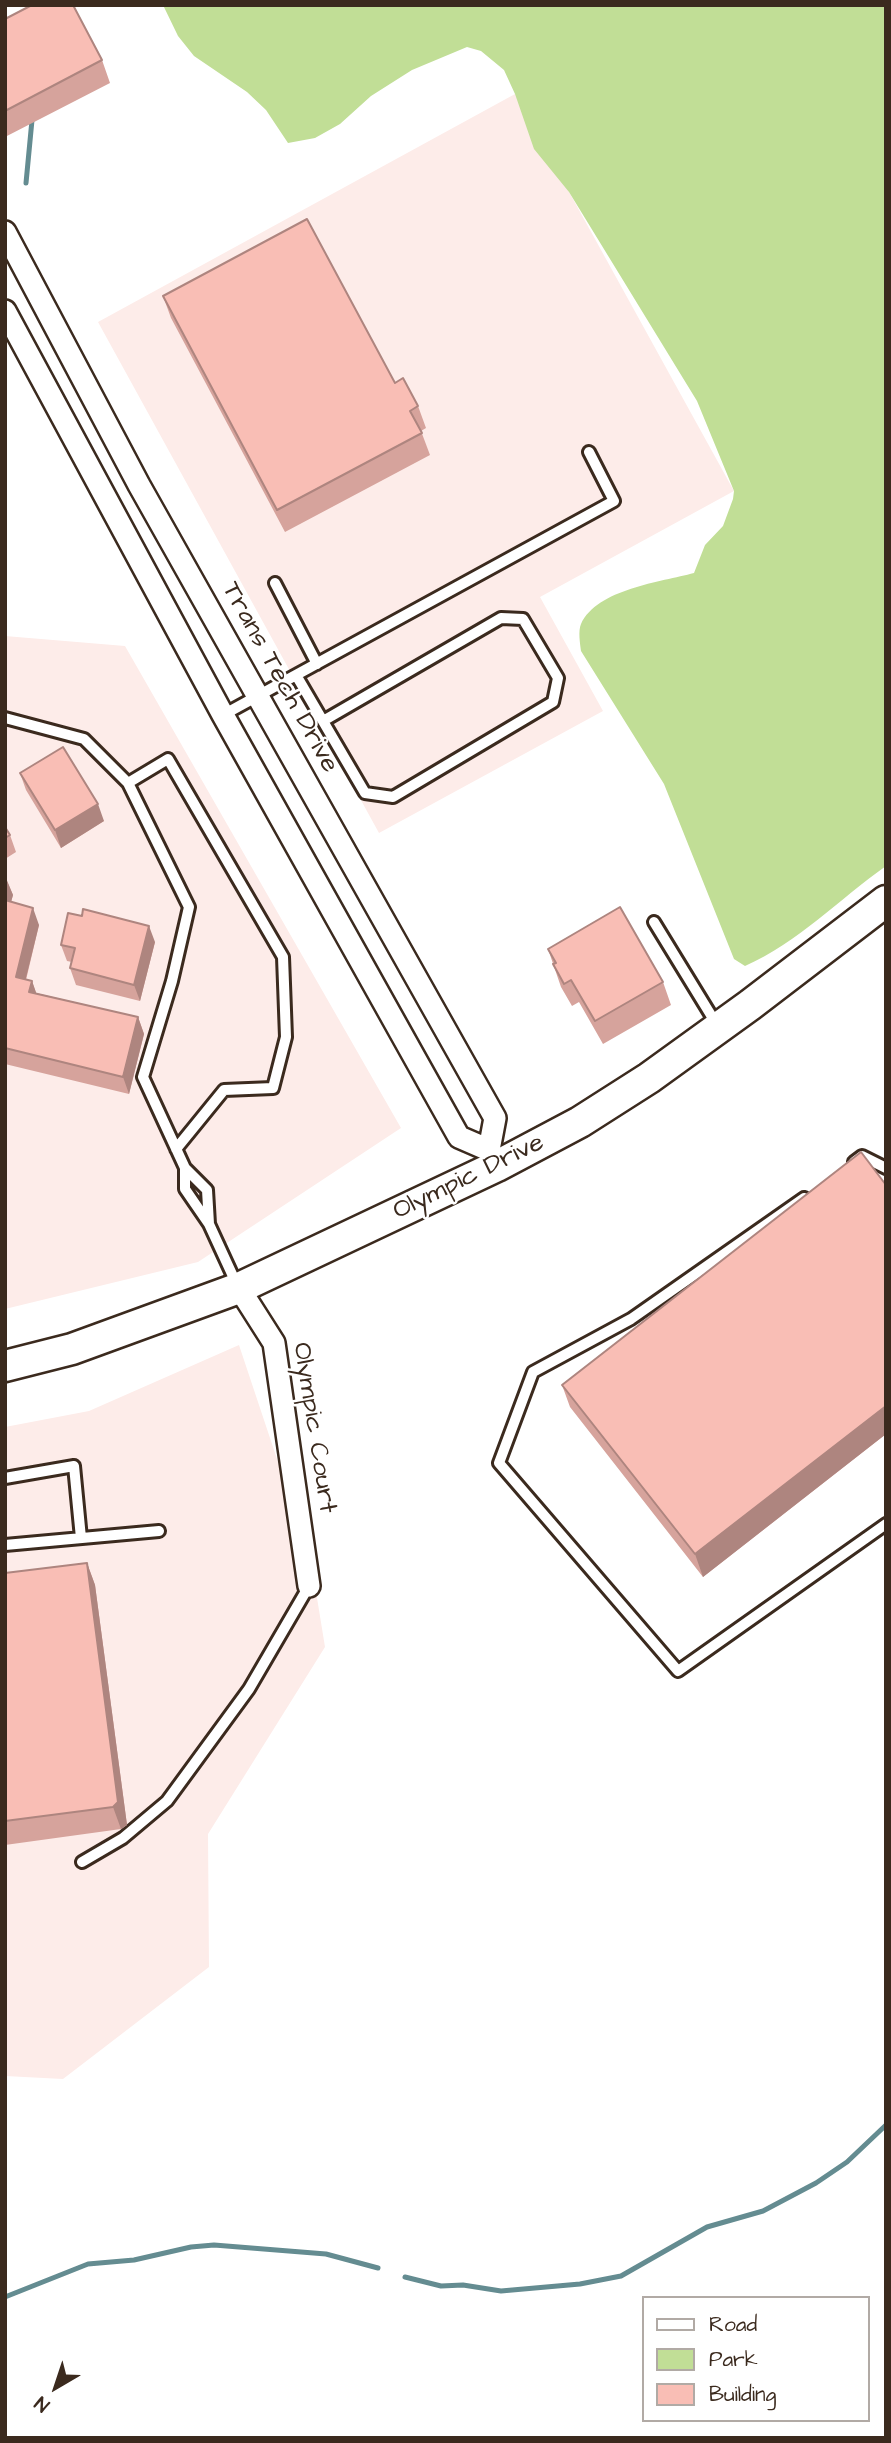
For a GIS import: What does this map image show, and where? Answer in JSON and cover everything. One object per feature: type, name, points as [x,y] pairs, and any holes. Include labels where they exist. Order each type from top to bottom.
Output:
[{"type":"street","name":"Trans Tech Drive","points":[[5,232],[14,271],[139,485],[495,1118],[493,1158]]},
{"type":"street","points":[[5,311],[223,715],[459,1137],[493,1158]]},
{"type":"street","points":[[107,502],[139,485]]},
{"type":"street","name":"Olympic Drive","points":[[5,1366],[72,1349],[239,1289],[493,1158],[580,1122],[649,1078],[886,901]]},
{"type":"street","name":"Olympic Court","points":[[239,1289],[274,1343],[309,1586]]},
{"type":"lane","points":[[223,715],[614,501],[589,452]]},
{"type":"lane","points":[[275,583],[317,664]]},
{"type":"lane","points":[[296,675],[365,793],[393,797],[553,702],[558,678],[523,619],[501,618],[323,721]]},
{"type":"lane","points":[[5,718],[84,739],[128,783],[189,907],[172,981],[143,1077],[185,1168],[207,1190],[209,1224]]},
{"type":"lane","points":[[128,783],[168,759],[283,957],[286,1037],[273,1088],[224,1090],[176,1149]]},
{"type":"lane","points":[[654,922],[718,1028]]},
{"type":"lane","points":[[840,1172],[862,1156],[886,1168]]},
{"type":"lane","points":[[185,1168],[185,1189],[209,1224],[239,1289]]},
{"type":"lane","points":[[818,1187],[631,1319],[533,1371],[499,1463],[678,1671],[886,1524]]},
{"type":"lane","points":[[5,1478],[74,1466],[81,1538]]},
{"type":"lane","points":[[5,1545],[159,1531]]},
{"type":"lane","points":[[82,1862],[123,1838],[167,1801],[249,1689],[309,1586]]},
{"type":"shaded area","points":[[515,94],[734,491],[540,597],[603,711],[379,833],[98,322]]},
{"type":"shaded area","points":[[5,636],[125,646],[401,1128],[198,1262],[5,1309]]},
{"type":"shaded area","points":[[239,1345],[311,1561],[325,1647],[208,1834],[209,1967],[63,2079],[5,2076],[5,1427],[89,1411]]},
{"type":"green space","points":[[163,5],[886,5],[886,866],[783,945],[745,966],[734,959],[664,784],[581,651],[581,624],[589,612],[601,603],[631,589],[694,573],[705,545],[723,526],[734,491],[697,401],[569,192],[534,149],[504,70],[481,51],[467,47],[412,70],[371,96],[340,124],[315,138],[288,143],[266,110],[247,92],[194,56],[178,36]]},
{"type":"building","points":[[32,5],[73,5],[102,60],[5,111],[5,19]]},
{"type":"building","points":[[307,219],[395,383],[403,378],[418,406],[410,411],[422,433],[277,510],[163,296]]},
{"type":"building","points":[[63,747],[98,804],[55,830],[20,773]]},
{"type":"building","points":[[5,900],[33,908],[16,977],[32,981],[29,992],[138,1017],[123,1077],[5,1048]]},
{"type":"building","points":[[620,907],[663,982],[595,1021],[571,980],[564,984],[548,949]]},
{"type":"building","points":[[83,909],[149,926],[134,985],[70,968],[75,948],[61,945],[68,913],[82,916]]},
{"type":"building","points":[[861,1152],[886,1185],[886,1406],[695,1554],[562,1385]]},
{"type":"building","points":[[87,1563],[118,1802],[113,1807],[5,1821],[5,1573]]},
{"type":"waterway","points":[[26,183],[32,120]]},
{"type":"waterway","points":[[405,2277],[441,2286],[463,2285],[501,2291],[580,2284],[621,2276],[707,2227],[763,2211],[816,2183],[847,2162],[886,2125]]},
{"type":"waterway","points":[[5,2297],[88,2264],[134,2260],[191,2247],[214,2245],[326,2254],[378,2268]]}]
